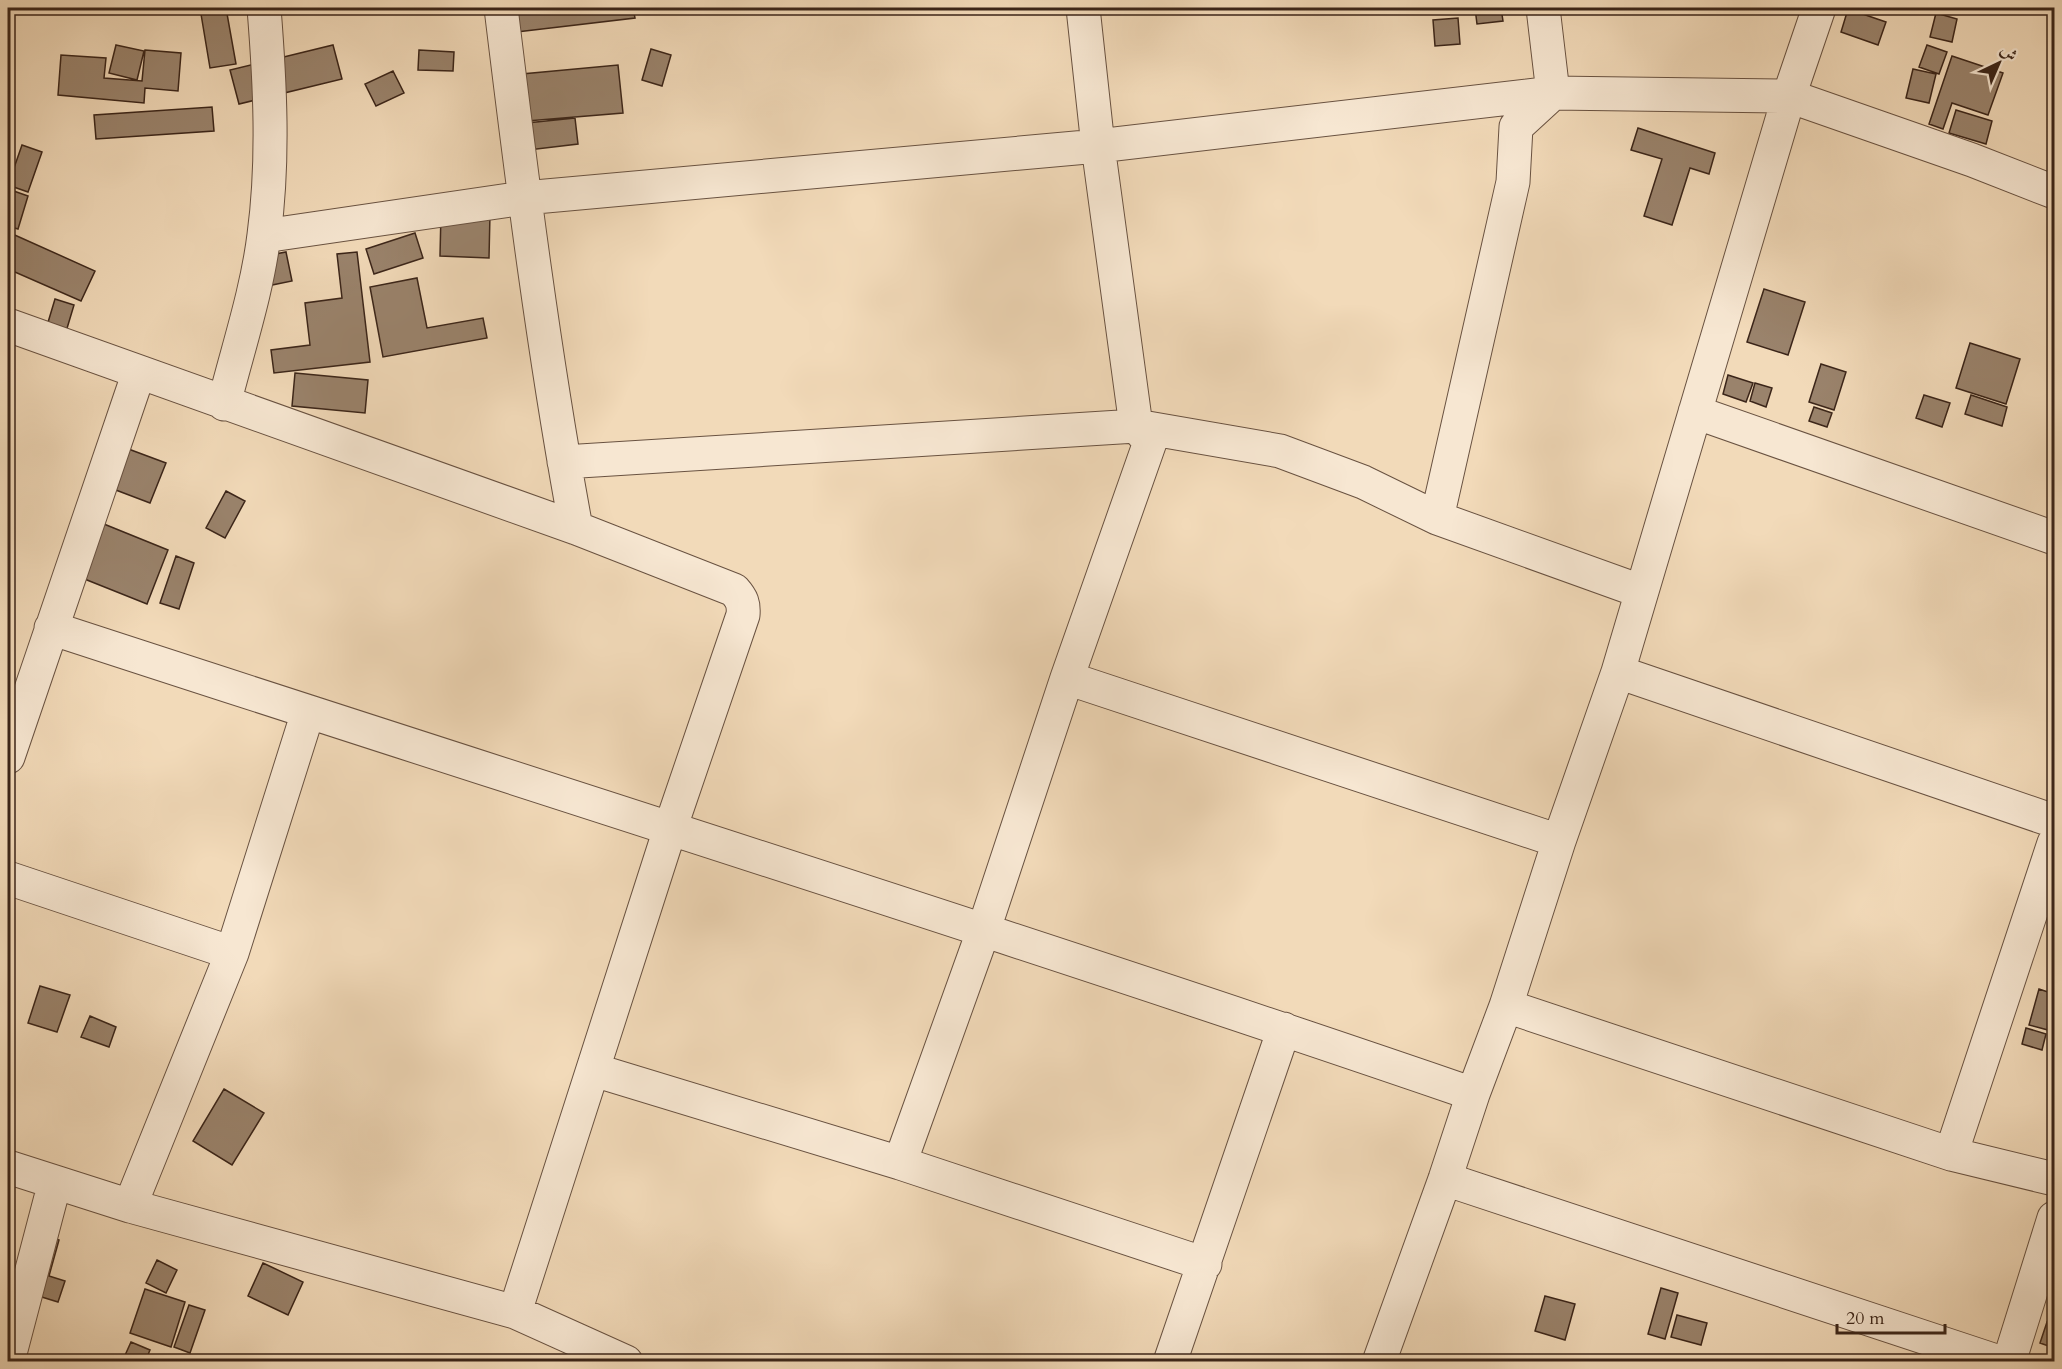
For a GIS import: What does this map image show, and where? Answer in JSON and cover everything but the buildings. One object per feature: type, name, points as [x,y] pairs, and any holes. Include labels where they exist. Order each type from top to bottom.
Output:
[{"type":"street","points":[[224,404],[253,294],[264,236],[270,162],[268,61],[264,8]]},
{"type":"street","points":[[501,8],[525,198],[576,528]]},
{"type":"street","points":[[900,1163],[984,929],[1067,678],[1150,442],[1136,426],[1098,146],[1083,8]]},
{"type":"street","points":[[1543,8],[1553,93]]},
{"type":"street","points":[[1378,1362],[1506,1006],[1559,841],[1618,672],[1640,591],[1789,96],[1819,8]]},
{"type":"street","points":[[264,236],[525,198],[1098,146],[1553,93],[1789,96],[2055,192]]},
{"type":"street","points":[[1437,518],[1513,182],[1516,127],[1553,93]]},
{"type":"street","points":[[8,325],[576,528],[734,590],[742,599],[743,615],[670,829],[515,1312]]},
{"type":"street","points":[[8,757],[139,372]]},
{"type":"street","points":[[1695,412],[2055,538]]},
{"type":"street","points":[[564,462],[1136,426],[1280,451],[1363,482],[1437,518],[1640,591]]},
{"type":"street","points":[[51,628],[984,929],[1473,1094]]},
{"type":"street","points":[[1618,672],[2055,821]]},
{"type":"street","points":[[1067,678],[1559,841]]},
{"type":"street","points":[[130,1206],[232,952],[308,712]]},
{"type":"street","points":[[1951,1154],[2055,843]]},
{"type":"street","points":[[8,878],[232,952]]},
{"type":"street","points":[[1506,1006],[1951,1154],[2055,1179]]},
{"type":"street","points":[[1170,1362],[1284,1029]]},
{"type":"street","points":[[594,1070],[900,1163],[1204,1264]]},
{"type":"street","points":[[8,1167],[130,1206],[515,1312],[626,1362]]},
{"type":"street","points":[[1445,1179],[1999,1362]]},
{"type":"street","points":[[8,1361],[55,1182]]},
{"type":"street","points":[[2009,1362],[2055,1218]]}]
